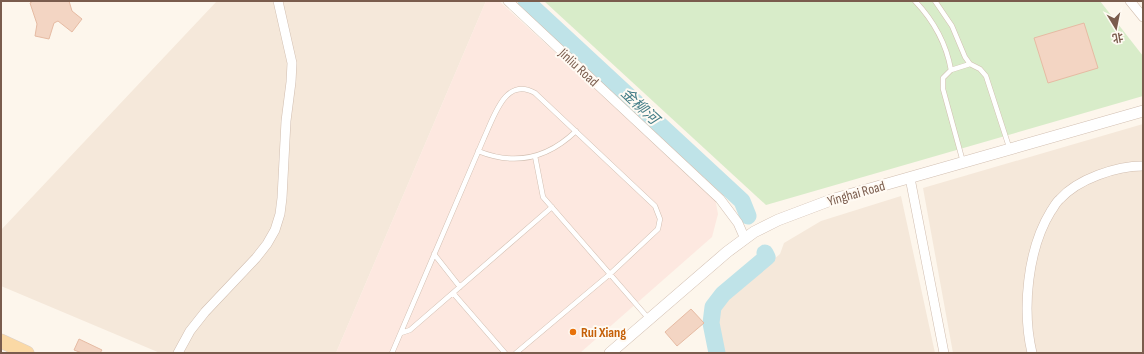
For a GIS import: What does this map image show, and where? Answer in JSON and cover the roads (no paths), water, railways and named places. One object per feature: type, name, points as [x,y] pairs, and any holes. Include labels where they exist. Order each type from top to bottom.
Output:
[{"type":"main road","points":[[1,341],[27,353]]},
{"type":"street","points":[[178,353],[190,331],[205,312],[256,258],[267,244],[275,230],[280,214],[286,121],[292,62],[278,1]]},
{"type":"street","name":"Jinliu Road","points":[[508,1],[720,199],[738,223],[745,239]]},
{"type":"street","points":[[1130,1],[1143,17]]},
{"type":"street","name":"Yinghai Road","points":[[610,353],[715,262],[754,232],[778,220],[830,200],[1143,111]]},
{"type":"street","points":[[1032,353],[1027,315],[1029,282],[1037,242],[1048,217],[1059,199],[1075,187],[1097,175],[1121,169],[1143,166]]},
{"type":"street","points":[[910,178],[944,353]]},
{"type":"lane","points":[[915,1],[927,14],[939,32],[949,54],[951,70]]},
{"type":"lane","points":[[935,1],[952,26],[964,57],[970,64],[980,69],[986,76],[1010,150]]},
{"type":"lane","points":[[963,163],[943,89],[943,78],[951,70],[970,64]]},
{"type":"lane","points":[[392,353],[478,151],[504,98],[511,92],[520,88],[529,89],[536,93],[655,206],[659,213],[660,222],[658,229],[610,274],[516,353]]},
{"type":"lane","points":[[478,151],[487,155],[506,158],[525,158],[535,156],[561,144],[576,131]]},
{"type":"lane","points":[[535,156],[543,197],[649,319]]},
{"type":"lane","points":[[401,333],[410,330],[552,207]]},
{"type":"lane","points":[[434,254],[460,287]]},
{"type":"lane","points":[[453,293],[505,353]]},
{"type":"waterway","name":"金柳河","points":[[526,1],[742,201],[748,216]]},
{"type":"waterway","name":"金柳河","points":[[717,353],[711,323],[713,307],[723,294],[767,257],[765,253]]},
{"type":"place","name":"Rui Xiang","points":[[573,332]]}]
